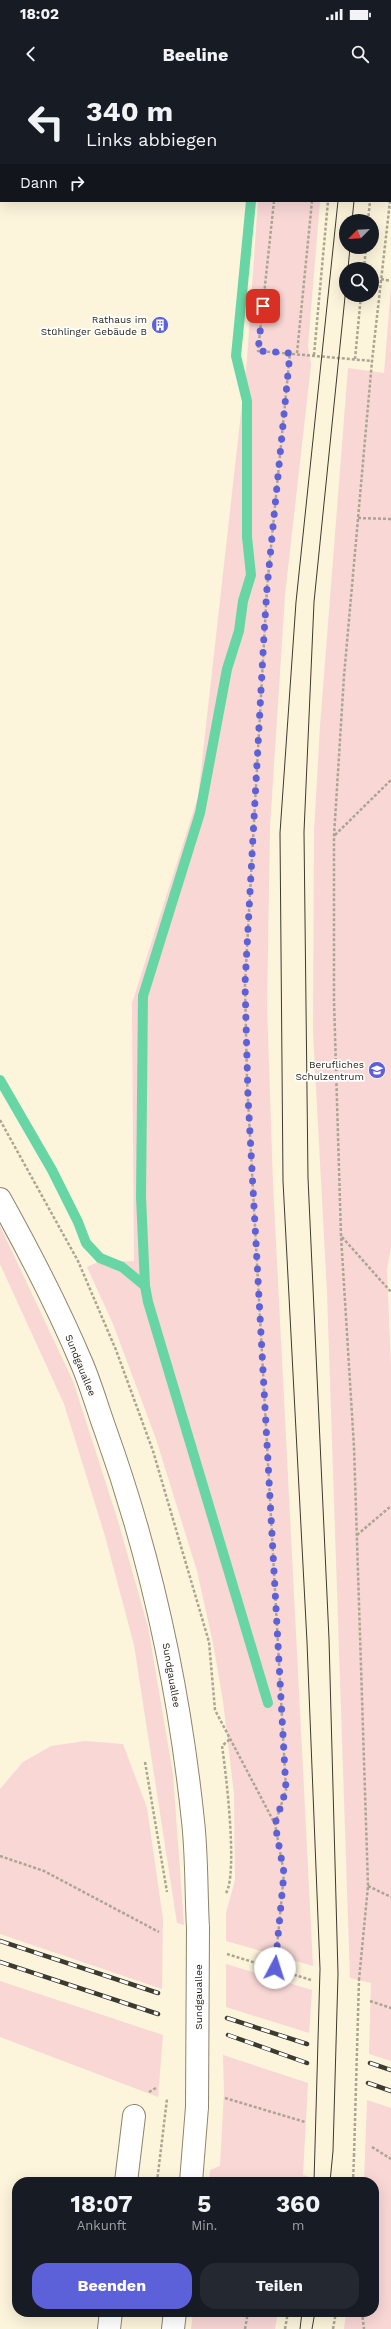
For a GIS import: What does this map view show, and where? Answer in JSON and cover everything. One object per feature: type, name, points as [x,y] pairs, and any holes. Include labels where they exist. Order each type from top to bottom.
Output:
[{"type":"street","name":"Sundgauallee","points":[[0,1199],[35,1263],[82,1365],[115,1457],[148,1565],[159,1607],[176,1698],[193,1822],[198,1928],[196,2107],[191,2177]]},
{"type":"street","points":[[127,2177],[134,2116]]},
{"type":"street","points":[[109,2329],[110,2317]]},
{"type":"street","points":[[173,2329],[174,2317]]},
{"type":"path","points":[[274,202],[258,351],[314,355],[372,362]]},
{"type":"path","points":[[297,354],[312,202]]},
{"type":"path","points":[[314,355],[328,202]]},
{"type":"path","points":[[369,214],[370,202]]},
{"type":"path","points":[[353,2177],[359,1980],[368,1886],[354,1447],[341,1236],[334,1001],[334,836],[344,676],[372,362],[390,202]]},
{"type":"path","points":[[382,279],[391,281]]},
{"type":"path","points":[[355,360],[360,302]]},
{"type":"path","points":[[275,1824],[286,1790],[248,1097],[245,984],[267,588],[290,353]]},
{"type":"path","points":[[358,518],[391,519]]},
{"type":"path","points":[[334,836],[391,780]]},
{"type":"path","points":[[341,1236],[391,1292]]},
{"type":"path","points":[[356,1535],[391,1506]]},
{"type":"path","points":[[222,1899],[228,1889],[230,1865],[229,1797],[222,1746],[230,1739],[275,1824],[284,1873],[275,1968]]},
{"type":"path","points":[[145,1762],[168,1898]]},
{"type":"path","points":[[0,1856],[44,1871],[158,1932]]},
{"type":"path","points":[[368,1886],[391,1897]]},
{"type":"path","points":[[227,1954],[311,1980]]},
{"type":"path","points":[[370,2001],[391,2008]]},
{"type":"path","points":[[226,2098],[305,2122]]},
{"type":"path","points":[[158,2177],[167,2099]]},
{"type":"path","points":[[372,2146],[391,2159]]},
{"type":"path","points":[[245,2329],[247,2317]]},
{"type":"path","points":[[286,2329],[287,2317]]},
{"type":"path","points":[[333,2329],[335,2317]]},
{"type":"path","points":[[363,2317],[364,2329]]},
{"type":"shaded area","points":[[258,202],[320,202],[308,346],[311,365],[285,595],[270,827],[267,1005],[273,1184],[313,1966],[226,1941],[226,1913],[235,1880],[234,1794],[223,1701],[213,1643],[197,1571],[156,1439],[113,1324],[87,1267],[98,1262],[134,1261],[132,1003],[198,797],[247,359]]},
{"type":"shaded area","points":[[391,287],[391,1247],[387,1270],[391,1367],[391,2061],[369,2054],[371,1983],[350,1978],[327,1292],[313,1032],[314,832],[320,726],[348,368],[384,373]]},
{"type":"shaded area","points":[[0,1226],[73,1381],[118,1521],[148,1627],[173,1774],[184,1925],[177,1923],[134,1645],[105,1536],[64,1404],[0,1264]]},
{"type":"shaded area","points":[[85,1741],[123,1744],[147,1808],[163,1919],[162,1989],[0,1934],[0,1789],[23,1762],[51,1746]]},
{"type":"shaded area","points":[[226,1964],[312,1990],[309,2033],[226,2007]]},
{"type":"shaded area","points":[[0,1981],[163,2035],[158,2097],[0,2037]]},
{"type":"shaded area","points":[[223,2055],[308,2083],[303,2175],[309,2177],[209,2177],[210,2170],[220,2166],[224,2092]]},
{"type":"shaded area","points":[[367,2100],[391,2108],[391,2329],[344,2329],[345,2317],[379,2317],[379,2177],[364,2177]]},
{"type":"shaded area","points":[[192,2317],[277,2317],[275,2329],[191,2329]]},
{"type":"waterway","points":[[251,202],[236,356],[247,401],[247,537],[251,575],[243,601],[239,631],[227,669],[200,813],[143,996],[141,1197],[145,1286],[148,1302],[268,1703]]},
{"type":"waterway","points":[[0,1080],[52,1170],[78,1222],[86,1243],[100,1258],[122,1267],[145,1286]]},
{"type":"tram line","points":[[314,2177],[320,1969],[307,1642],[283,1181],[280,833],[296,602],[338,202]]},
{"type":"tram line","points":[[353,214],[354,202]]},
{"type":"tram line","points":[[349,254],[349,262]]},
{"type":"tram line","points":[[330,2177],[333,2151],[338,1974],[329,1639],[308,1178],[304,832],[314,602],[344,302]]},
{"type":"tram line","points":[[300,2329],[301,2317]]},
{"type":"tram line","points":[[312,2329],[314,2317]]},
{"type":"railway","points":[[0,1941],[158,1993]]},
{"type":"railway","points":[[0,1962],[158,2014]]},
{"type":"railway","points":[[227,2018],[307,2044]]},
{"type":"railway","points":[[228,2035],[307,2063]]},
{"type":"railway","points":[[370,2063],[391,2070]]},
{"type":"railway","points":[[368,2083],[391,2091]]},
{"type":"place","name":"Rathaus im Stühlinger Gebäude B","points":[[160,325]]},
{"type":"place","name":"Berufliches Schulzentrum","points":[[377,1070]]},
{"type":"route","points":[[263,306],[258,351],[290,353],[267,588],[245,984],[247,1081],[282,1694],[286,1790],[275,1824],[284,1873],[275,1968]]}]
